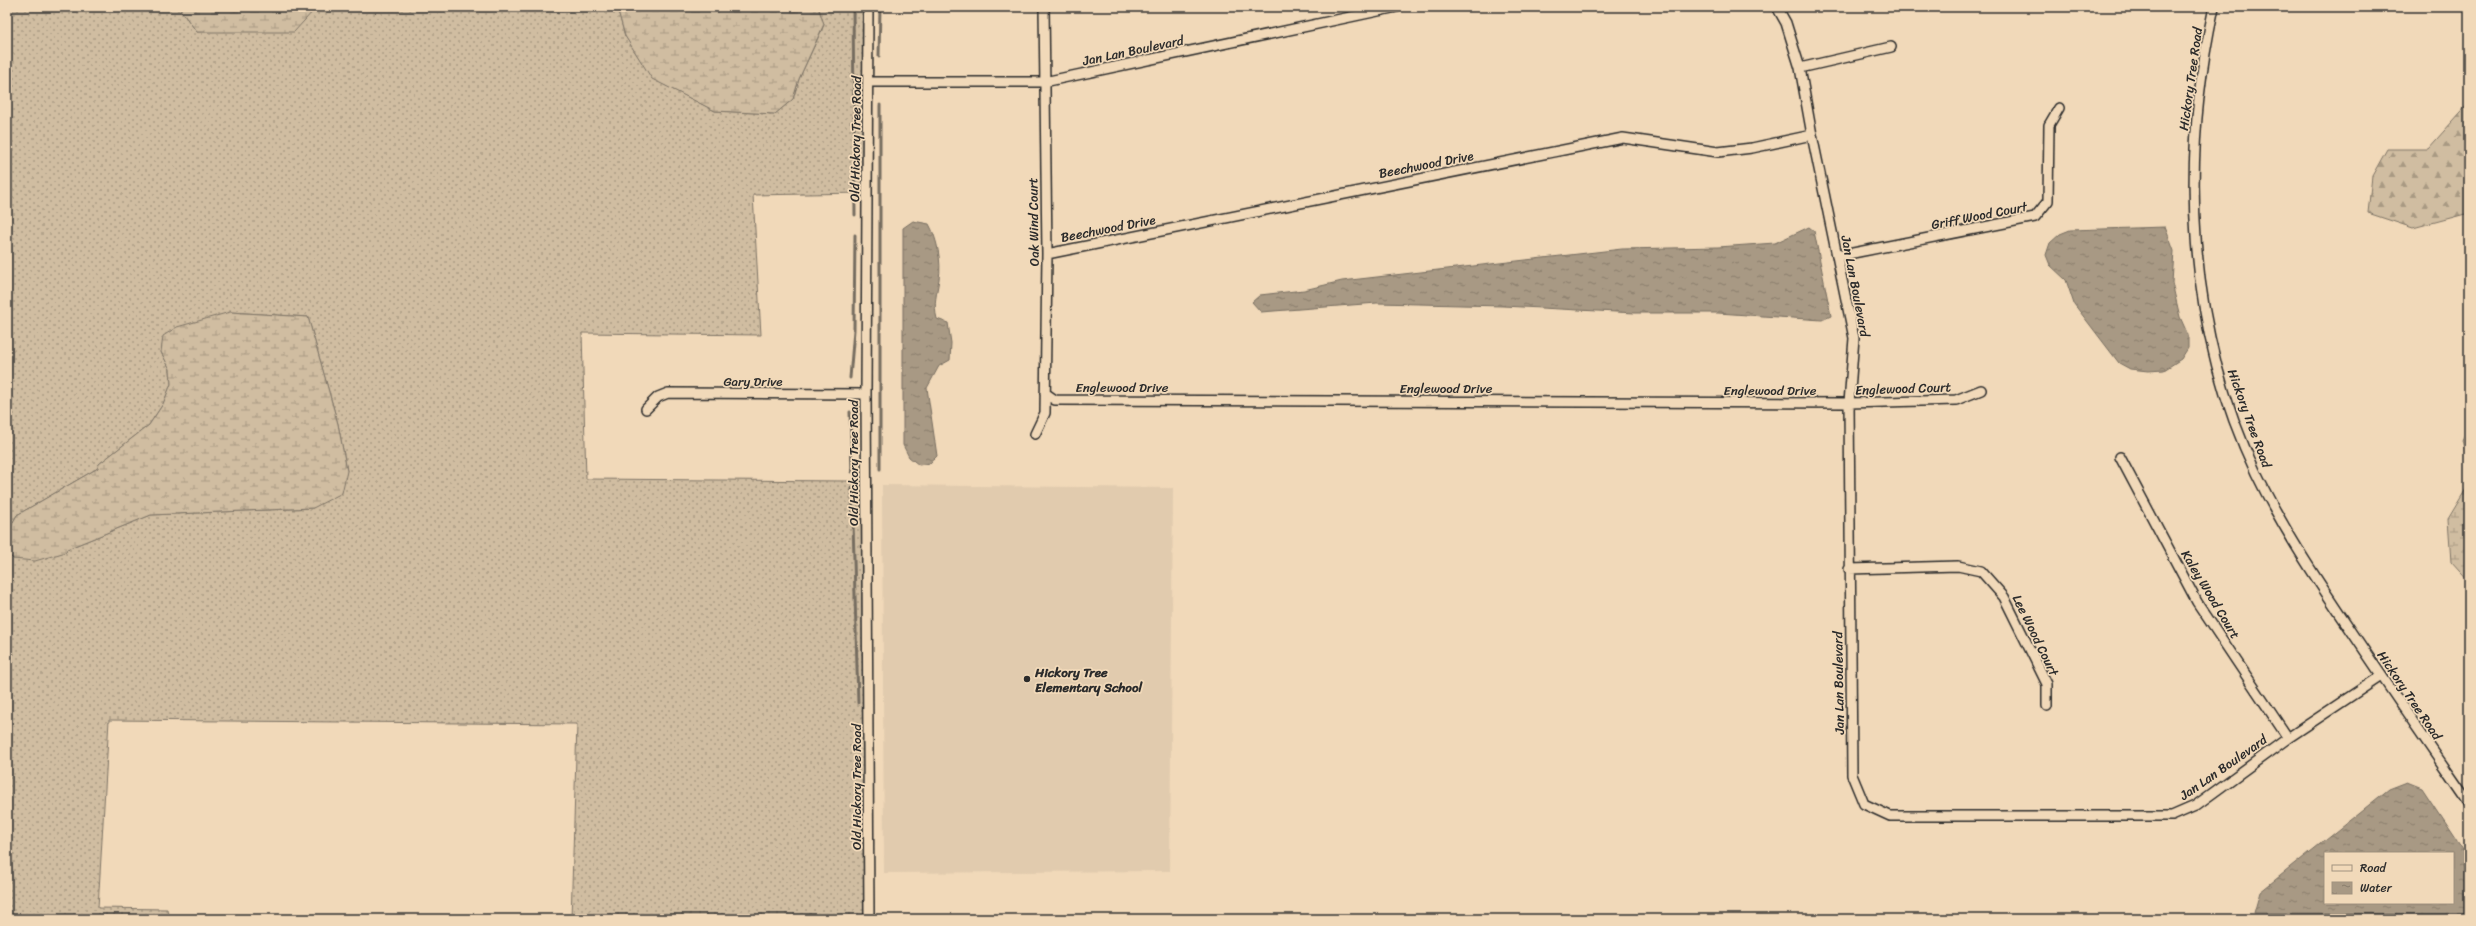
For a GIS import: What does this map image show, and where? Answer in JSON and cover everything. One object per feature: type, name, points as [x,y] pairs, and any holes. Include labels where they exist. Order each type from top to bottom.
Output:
[{"type":"street","name":"Old Hickory Tree Road","points":[[868,7],[870,82],[866,394],[870,919]]},
{"type":"street","name":"Oak Wind Court","points":[[1035,434],[1045,413],[1047,254],[1044,7]]},
{"type":"street","name":"Jan Lan Boulevard","points":[[870,82],[1044,82],[1375,9],[1397,7]]},
{"type":"street","name":"Jan Lan Boulevard","points":[[1777,7],[1786,22],[1800,68],[1812,135],[1854,338],[1849,403],[1849,569],[1852,775],[1864,804],[1890,816],[2172,816],[2195,806],[2288,738],[2382,676]]},
{"type":"street","name":"Hickory Tree Road","points":[[2214,7],[2199,86],[2194,132],[2194,224],[2206,318],[2218,369],[2241,436],[2256,473],[2283,524],[2307,564],[2469,803]]},
{"type":"street","points":[[1800,68],[1891,47]]},
{"type":"street","name":"Griff Wood Court","points":[[1838,256],[2036,217],[2048,201],[2049,125],[2059,108]]},
{"type":"street","name":"Beechwood Drive","points":[[1047,254],[1623,138],[1718,152],[1752,148],[1812,135]]},
{"type":"street","name":"Englewood Court","points":[[1849,403],[1956,400],[1981,390]]},
{"type":"street","name":"Gary Drive","points":[[646,409],[658,397],[668,393],[866,394]]},
{"type":"street","name":"Englewood Drive","points":[[1045,393],[1055,400],[1849,403]]},
{"type":"street","name":"Kaley Wood Court","points":[[2120,457],[2197,602],[2288,738]]},
{"type":"street","name":"Lee Wood Court","points":[[1849,569],[1958,566],[1982,572],[2004,597],[2047,684],[2047,706]]},
{"type":"shaded area","name":"Hickory Tree Elementary School","points":[[882,485],[1173,488],[1170,871],[884,873]]},
{"type":"green space","points":[[7,7],[181,7],[181,11],[197,32],[233,31],[331,7],[617,7],[625,36],[653,79],[715,111],[775,114],[793,99],[799,79],[824,25],[818,7],[864,7],[862,193],[753,195],[761,335],[582,333],[586,479],[848,481],[861,485],[865,919],[571,919],[577,724],[109,720],[98,908],[167,909],[169,919],[7,919],[7,552],[13,559],[66,552],[67,549],[151,515],[313,508],[347,471],[338,424],[308,317],[230,312],[161,352],[170,369],[171,384],[163,404],[149,425],[99,464],[98,468],[17,515],[7,533]]},
{"type":"green space","points":[[181,7],[331,7],[314,10],[294,32],[197,32],[181,11]]},
{"type":"green space","points":[[617,7],[818,7],[824,24],[799,79],[793,99],[775,114],[715,111],[652,79],[625,36]]},
{"type":"green space","points":[[2469,103],[2469,213],[2413,228],[2368,213],[2372,176],[2387,149],[2428,149]]},
{"type":"green space","points":[[230,312],[308,317],[338,424],[347,471],[342,493],[313,508],[151,515],[67,549],[66,552],[35,561],[13,559],[7,552],[7,533],[17,515],[98,468],[99,464],[149,425],[163,404],[171,384],[170,369],[161,352],[163,336],[177,327]]},
{"type":"green space","points":[[2469,426],[2469,464],[2462,440]]},
{"type":"green space","points":[[2469,484],[2469,582],[2451,562],[2448,519]]},
{"type":"water","points":[[913,221],[929,224],[934,236],[940,265],[935,303],[936,314],[937,319],[948,323],[951,343],[950,360],[939,366],[927,388],[937,456],[930,463],[919,465],[909,457],[903,445],[903,228]]},
{"type":"water","points":[[1809,227],[1814,231],[1831,316],[1822,320],[1718,313],[1635,313],[1503,306],[1377,303],[1261,312],[1252,302],[1260,295],[1304,290],[1342,281],[1622,249],[1718,247],[1775,243]]},
{"type":"water","points":[[2165,227],[2174,251],[2172,283],[2180,317],[2188,335],[2188,348],[2181,359],[2164,370],[2148,371],[2130,369],[2119,363],[2074,304],[2066,280],[2050,265],[2046,255],[2050,243],[2060,234],[2070,230]]},
{"type":"water","points":[[2407,782],[2422,788],[2469,859],[2469,914],[2254,913],[2260,892],[2389,789]]},
{"type":"waterway","points":[[853,7],[855,215]]},
{"type":"waterway","points":[[879,56],[880,7]]},
{"type":"waterway","points":[[880,105],[880,469]]},
{"type":"waterway","points":[[850,378],[854,330],[855,235]]},
{"type":"waterway","points":[[850,412],[852,472]]},
{"type":"waterway","points":[[852,487],[858,703]]},
{"type":"place","name":"Hickory Tree Elementary School","points":[[1027,679]]}]
